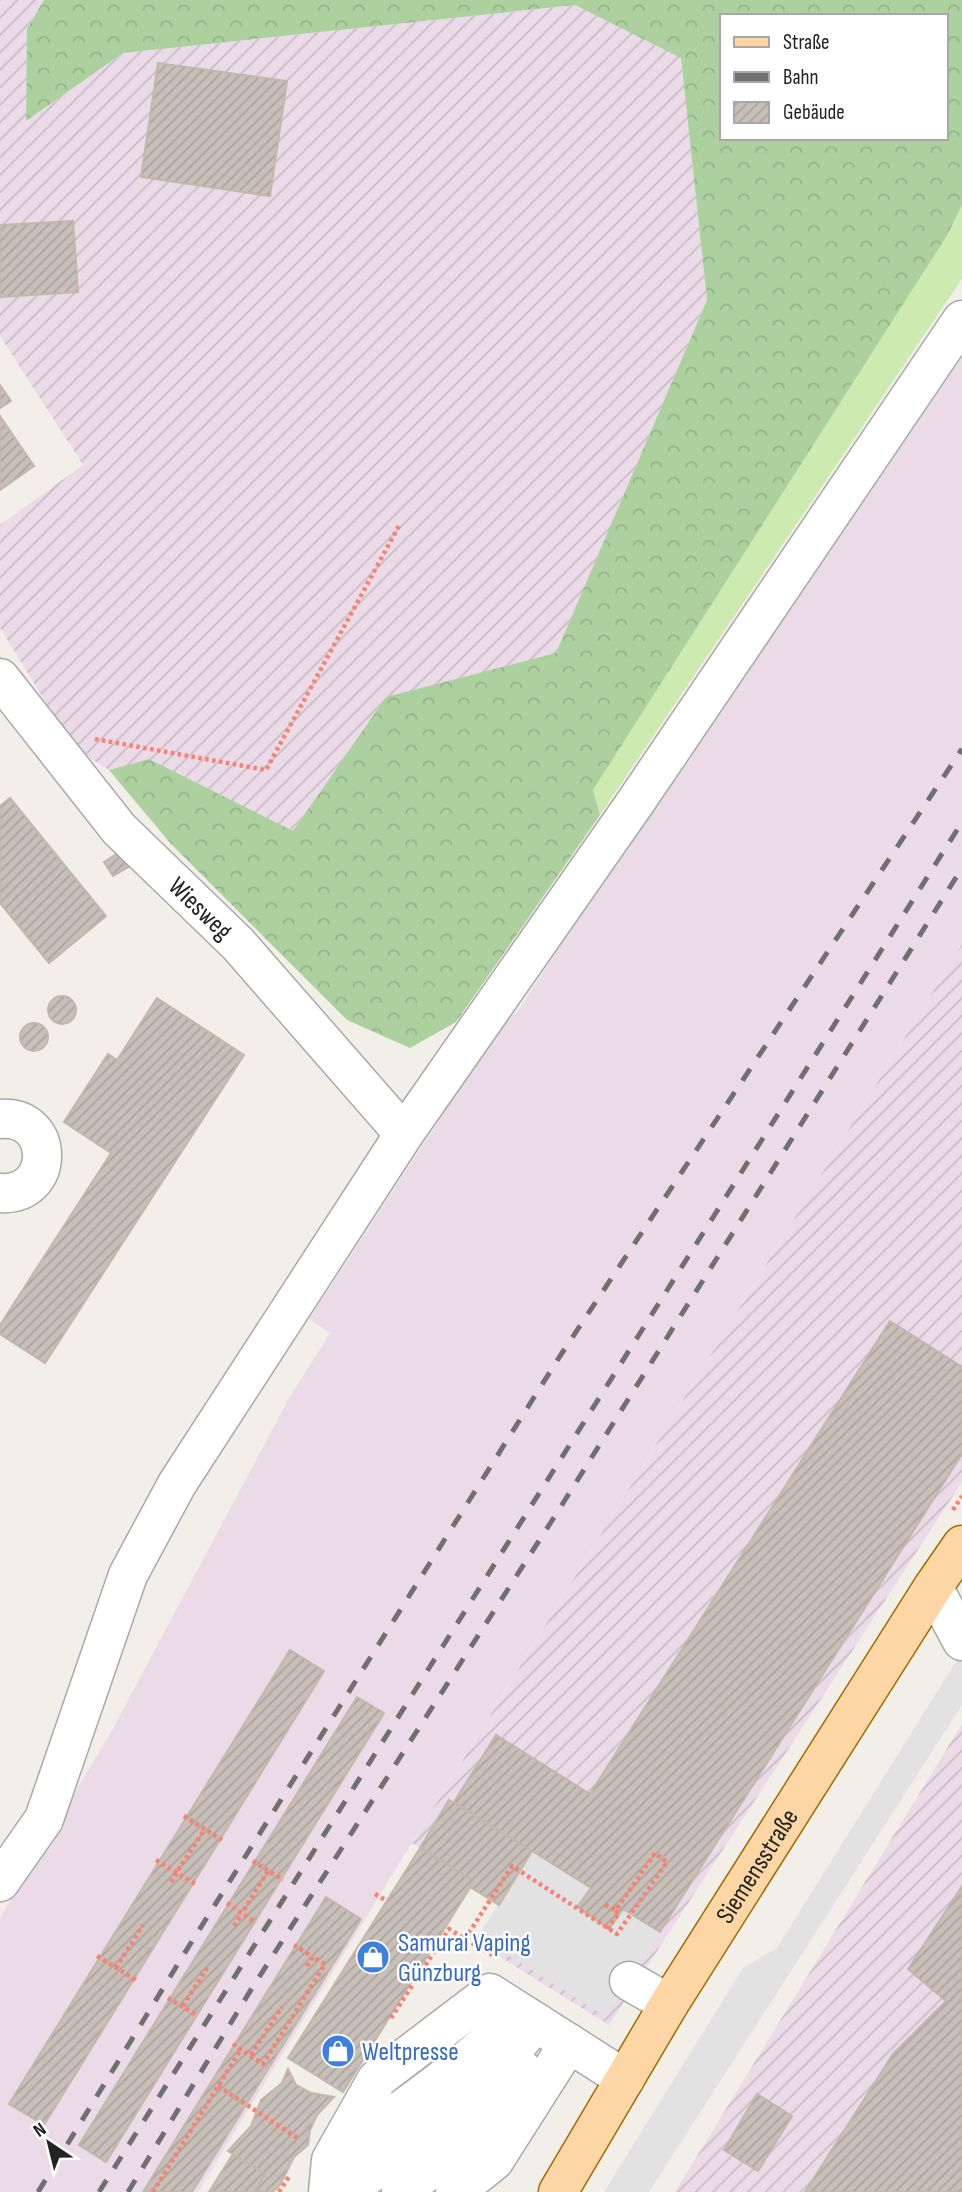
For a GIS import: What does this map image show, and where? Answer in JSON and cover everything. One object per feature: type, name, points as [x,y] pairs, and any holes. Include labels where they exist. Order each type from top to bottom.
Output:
[{"type":"main road","name":"Siemensstraße","points":[[558,2192],[669,2004],[962,1545]]},
{"type":"street","points":[[0,1882],[44,1819],[128,1575],[177,1483],[404,1134],[638,800],[962,320]]},
{"type":"street","name":"Wiesweg","points":[[0,678],[119,828],[238,944],[404,1134]]},
{"type":"street","points":[[0,1119],[21,1121],[31,1128],[43,1150],[43,1162],[39,1174],[31,1184],[9,1194],[0,1193]]},
{"type":"street","points":[[933,1587],[962,1642]]},
{"type":"street","points":[[629,1981],[669,2004]]},
{"type":"street","points":[[328,2172],[377,2079],[490,1993],[625,2079]]},
{"type":"street","points":[[328,2172],[479,2091],[544,2027]]},
{"type":"street","points":[[401,2192],[481,2130],[544,2027]]},
{"type":"street","points":[[455,2192],[494,2161],[544,2027]]},
{"type":"path","points":[[38,729],[266,770],[400,524]]},
{"type":"path","points":[[184,1816],[222,1840]]},
{"type":"path","points":[[171,1882],[205,1829]]},
{"type":"path","points":[[465,1939],[512,1866],[607,1929],[617,1934],[667,1862],[655,1853],[616,1909],[606,1905],[619,1913],[607,1929]]},
{"type":"path","points":[[156,1860],[195,1884]]},
{"type":"path","points":[[253,1861],[283,1880]]},
{"type":"path","points":[[234,1926],[268,1871]]},
{"type":"path","points":[[375,1894],[387,1900]]},
{"type":"path","points":[[226,1903],[256,1923]]},
{"type":"path","points":[[117,1968],[143,1925]]},
{"type":"path","points":[[233,2044],[264,2064],[325,1964],[294,1945]]},
{"type":"path","points":[[97,1956],[136,1980]]},
{"type":"path","points":[[305,1969],[313,1957]]},
{"type":"path","points":[[183,2006],[207,1968]]},
{"type":"path","points":[[168,1998],[198,2016]]},
{"type":"path","points":[[251,2055],[282,2007]]},
{"type":"path","points":[[152,2192],[241,2049]]},
{"type":"path","points":[[218,2086],[328,2172]]},
{"type":"shaded area","points":[[0,0],[44,0],[27,29],[27,120],[123,53],[575,5],[681,57],[707,300],[422,967],[74,748],[0,628],[0,525],[83,465],[0,336]]},
{"type":"shaded area","points":[[962,347],[962,944],[198,2192],[0,2192],[0,1918],[111,1732],[288,1400],[330,1333],[309,1319],[508,1015],[515,1015],[729,689]]},
{"type":"shaded area","points":[[962,944],[962,1482],[609,2025],[475,1941],[498,1905],[470,1887],[473,1881],[412,1843]]},
{"type":"shaded area","points":[[962,1652],[962,1705],[649,2192],[604,2192],[743,1968],[777,1948]]},
{"type":"shaded area","points":[[962,1724],[962,2192],[675,2192]]},
{"type":"shaded area","points":[[532,1851],[591,1888],[578,1907],[609,1929],[623,1909],[660,1932],[606,2017],[478,1936]]},
{"type":"green space","points":[[44,0],[962,0],[962,205],[948,234],[593,790],[600,815],[456,1022],[410,1048],[347,1020],[171,844],[109,770],[149,759],[293,831],[386,697],[556,653],[707,300],[681,58],[575,5],[123,53],[26,121],[27,29]]},
{"type":"green space","points":[[962,205],[962,279],[600,815],[593,790],[948,234]]},
{"type":"building","points":[[158,63],[287,81],[270,196],[141,177]]},
{"type":"building","points":[[73,221],[78,292],[0,297],[0,225]]},
{"type":"building","points":[[0,385],[11,401],[0,408]]},
{"type":"building","points":[[0,416],[34,466],[0,490]]},
{"type":"building","points":[[10,798],[106,916],[49,963],[0,903],[0,806]]},
{"type":"building","points":[[123,850],[132,865],[113,876],[104,862]]},
{"type":"building","points":[[62,996],[72,1000],[76,1010],[72,1020],[62,1024],[52,1020],[48,1010],[52,1000]]},
{"type":"building","points":[[157,998],[244,1055],[45,1363],[0,1334],[0,1325],[111,1153],[64,1122],[108,1054],[117,1060]]},
{"type":"building","points":[[34,1023],[44,1027],[48,1037],[44,1047],[34,1051],[24,1047],[20,1037],[24,1027]]},
{"type":"building","points":[[890,1321],[962,1367],[962,1454],[660,1932],[623,1909],[609,1929],[577,1907],[591,1888],[454,1802],[496,1735],[590,1794]]},
{"type":"building","points":[[290,1650],[324,1671],[44,2125],[9,2104]]},
{"type":"building","points":[[357,1697],[384,1713],[106,2162],[79,2145]]},
{"type":"building","points":[[449,1800],[532,1851],[499,1905],[470,1887],[474,1881],[420,1848]]},
{"type":"building","points":[[420,1848],[474,1881],[343,2092],[288,2058]]},
{"type":"building","points":[[962,1886],[962,2192],[805,2192],[893,2054],[946,2001],[908,1969]]},
{"type":"building","points":[[326,1897],[361,1919],[192,2192],[143,2192]]},
{"type":"building","points":[[288,2069],[296,2085],[311,2093],[334,2097],[317,2115],[310,2130],[308,2145],[294,2157],[280,2185],[273,2192],[254,2192],[265,2174],[228,2151],[251,2126],[261,2100],[282,2083]]},
{"type":"building","points":[[757,2094],[792,2116],[758,2171],[724,2150]]},
{"type":"building","points":[[233,2154],[265,2174],[254,2192],[209,2192]]},
{"type":"railway","points":[[38,2192],[189,1946],[560,1356],[962,749]]},
{"type":"railway","points":[[99,2192],[962,822]]},
{"type":"railway","points":[[128,2192],[252,1988],[553,1519],[962,868]]},
{"type":"place","name":"Samurai Vaping Günzburg","points":[[373,1957]]},
{"type":"place","name":"Weltpresse","points":[[338,2051]]}]
